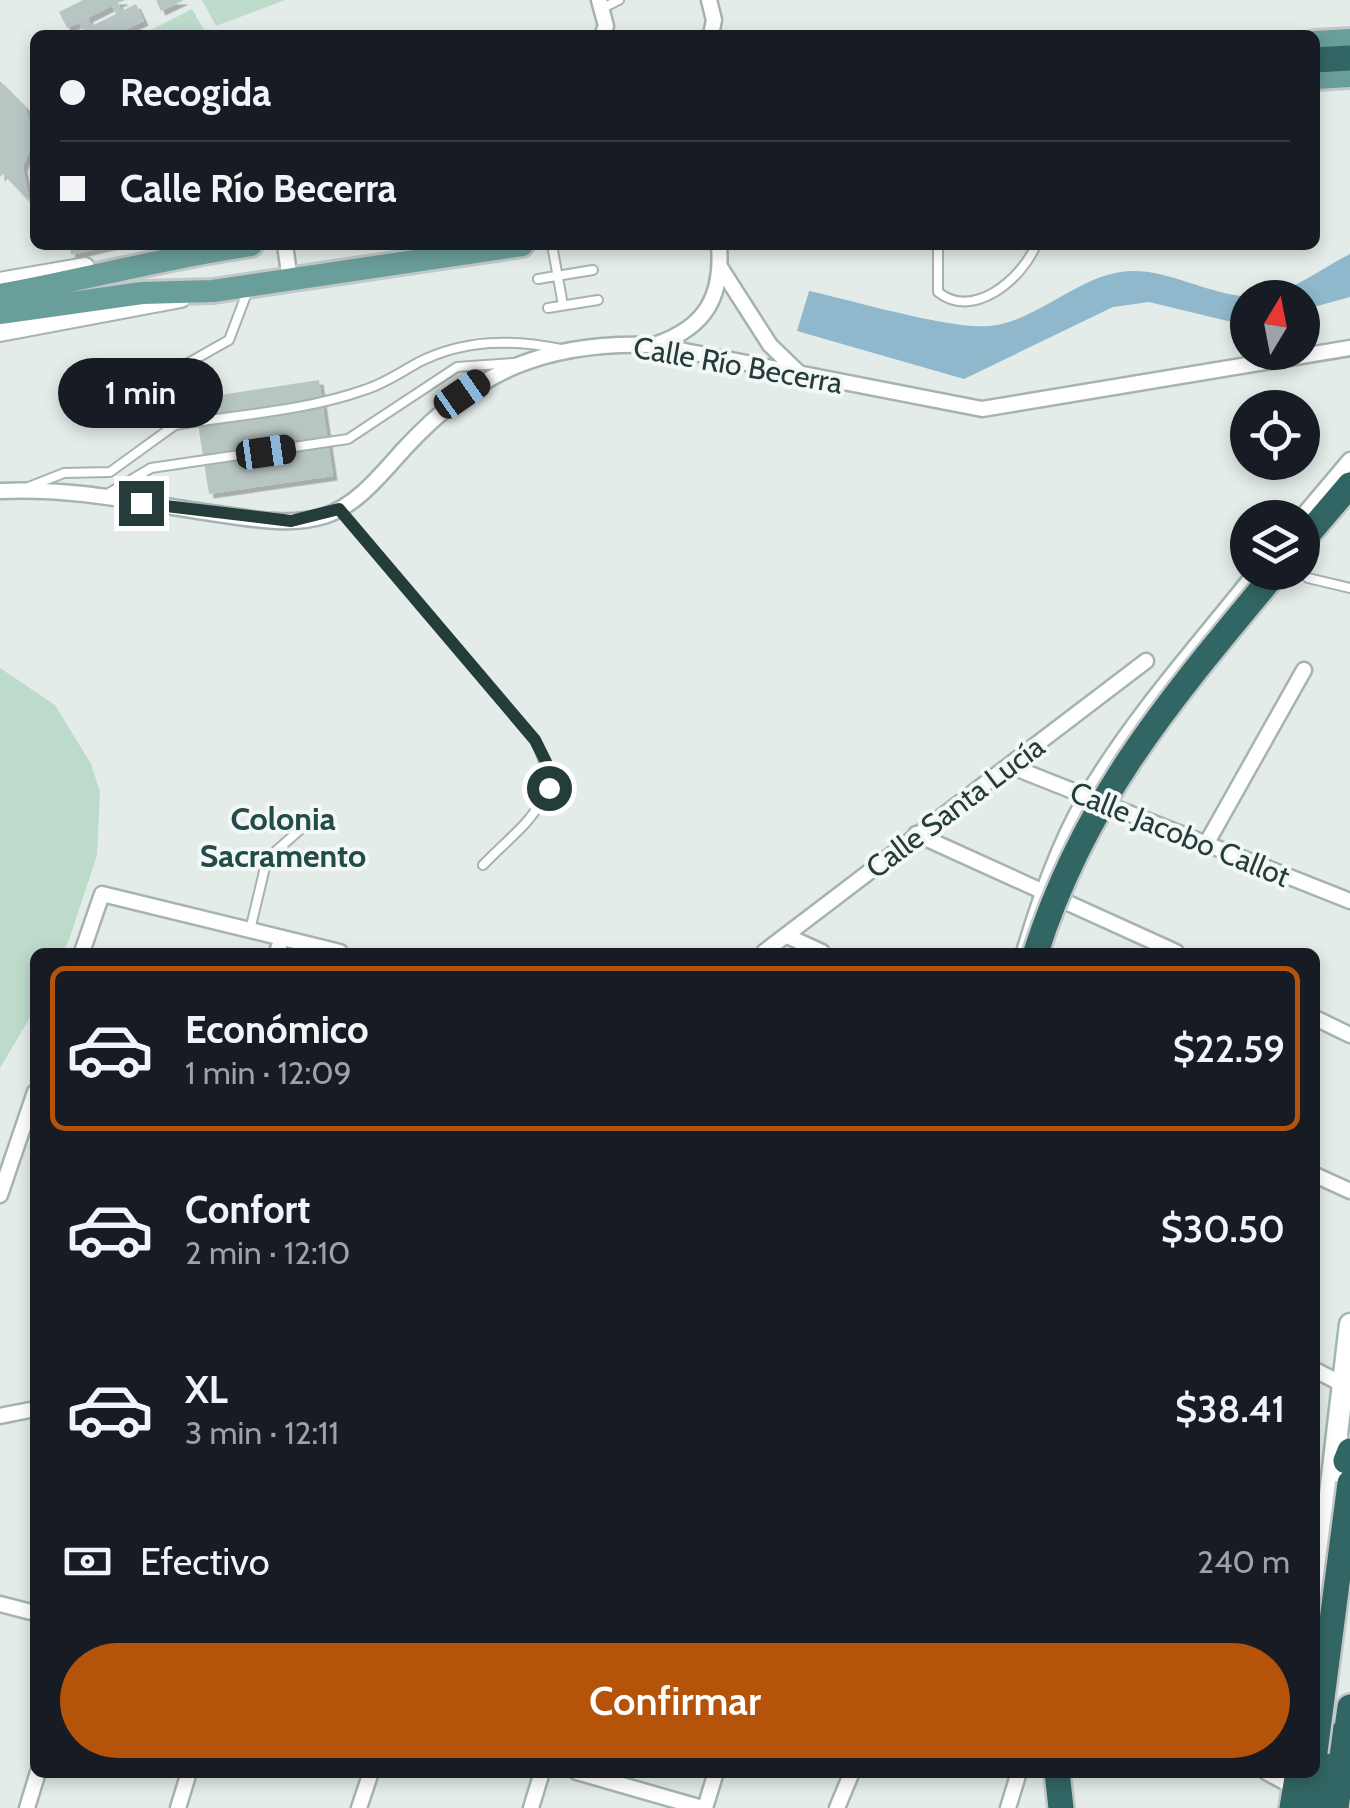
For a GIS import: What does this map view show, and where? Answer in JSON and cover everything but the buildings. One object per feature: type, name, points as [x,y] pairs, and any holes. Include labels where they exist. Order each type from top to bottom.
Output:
[{"type":"highway","points":[[1320,60],[1350,58]]},
{"type":"highway","points":[[1320,520],[1350,485]]},
{"type":"highway","points":[[1037,948],[1052,904],[1094,810],[1174,694],[1261,590]]},
{"type":"highway","points":[[1320,1631],[1349,1465]]},
{"type":"highway","points":[[1320,1710],[1349,1465]]},
{"type":"highway","points":[[1320,1748],[1350,1569]]},
{"type":"highway","points":[[1336,1808],[1350,1707]]},
{"type":"highway","points":[[1344,1808],[1350,1770]]},
{"type":"highway","points":[[1058,1778],[1061,1808]]},
{"type":"highway","points":[[1310,1808],[1315,1778]]},
{"type":"highway","points":[[1296,1787],[1310,1808]]},
{"type":"main road","points":[[1320,42],[1350,40]]},
{"type":"main road","points":[[1320,78],[1350,76]]},
{"type":"main road","points":[[2,313],[105,276],[214,250]]},
{"type":"main road","points":[[2,313],[142,293],[212,291],[489,250]]},
{"type":"main road","points":[[1320,1551],[1350,1324]]},
{"type":"street","points":[[708,0],[714,20],[712,30]]},
{"type":"street","points":[[600,5],[604,30]]},
{"type":"street","points":[[286,250],[290,280]]},
{"type":"street","points":[[654,345],[696,325],[711,301],[720,267],[719,250]]},
{"type":"street","points":[[0,282],[185,254]]},
{"type":"street","points":[[720,267],[770,344],[799,374]]},
{"type":"street","name":"Calle Río Becerra","points":[[0,492],[22,490],[291,521],[339,509],[383,472],[444,406],[518,363],[566,350],[611,344],[654,345],[961,407],[1001,408],[1350,348]]},
{"type":"street","points":[[1316,500],[1350,460]]},
{"type":"street","points":[[1025,948],[1042,890],[1086,797],[1165,686],[1242,590]]},
{"type":"street","name":"Calle Santa Lucía","points":[[770,948],[1146,661]]},
{"type":"street","points":[[1206,846],[1304,670]]},
{"type":"street","name":"Calle Jacobo Callot","points":[[1010,766],[1350,901]]},
{"type":"street","points":[[916,834],[1167,948]]},
{"type":"street","points":[[83,948],[102,894],[250,930],[279,945],[305,948]]},
{"type":"street","points":[[788,936],[814,948]]},
{"type":"street","points":[[1320,1020],[1350,1035]]},
{"type":"street","points":[[0,1195],[30,1107]]},
{"type":"street","points":[[1320,1177],[1350,1190]]},
{"type":"street","points":[[1320,1373],[1342,1384]]},
{"type":"street","points":[[0,1416],[30,1410]]},
{"type":"street","points":[[0,1604],[30,1612]]},
{"type":"street","points":[[27,1808],[36,1778]]},
{"type":"street","points":[[178,1808],[187,1778]]},
{"type":"street","points":[[359,1808],[369,1778]]},
{"type":"street","points":[[532,1808],[540,1778]]},
{"type":"street","points":[[599,1778],[704,1808],[714,1778]]},
{"type":"street","points":[[837,1808],[850,1778]]},
{"type":"street","points":[[1008,1808],[1017,1778]]},
{"type":"lane","points":[[600,5],[619,0]]},
{"type":"lane","points":[[553,250],[562,305]]},
{"type":"lane","points":[[938,250],[938,292],[949,301],[966,304],[982,300],[1021,268],[1033,250]]},
{"type":"lane","points":[[538,280],[593,270]]},
{"type":"lane","points":[[175,425],[164,385],[167,375],[229,340],[249,286]]},
{"type":"lane","points":[[548,308],[598,300]]},
{"type":"lane","points":[[22,490],[64,473],[110,472],[175,425],[365,390],[420,362],[487,342],[525,342],[566,350]]},
{"type":"lane","points":[[102,498],[152,468],[348,439],[456,367],[518,363]]},
{"type":"lane","points":[[339,509],[535,740],[546,762],[549,788],[535,811],[483,865]]},
{"type":"lane","points":[[1320,581],[1350,588]]},
{"type":"lane","points":[[250,930],[267,859],[303,827]]},
{"type":"green space","points":[[202,0],[285,0],[216,26]]},
{"type":"green space","points":[[192,9],[204,30],[151,30]]},
{"type":"green space","points":[[0,668],[55,705],[91,764],[100,792],[97,855],[69,940],[65,948],[30,948],[30,1017],[0,1068]]},
{"type":"water","points":[[1350,254],[1350,297],[1320,305],[1320,280],[1303,280]]},
{"type":"water","points":[[1150,272],[1230,294],[1230,322],[1149,302],[1113,307],[964,379],[797,331],[809,291],[973,326],[1009,322],[1113,273]]},
{"type":"district","name":"Colonia Sacramento","points":[[283,836]]},
{"type":"route","points":[[141,503],[291,521],[325,516],[339,509],[535,740],[546,762],[549,788]]}]
